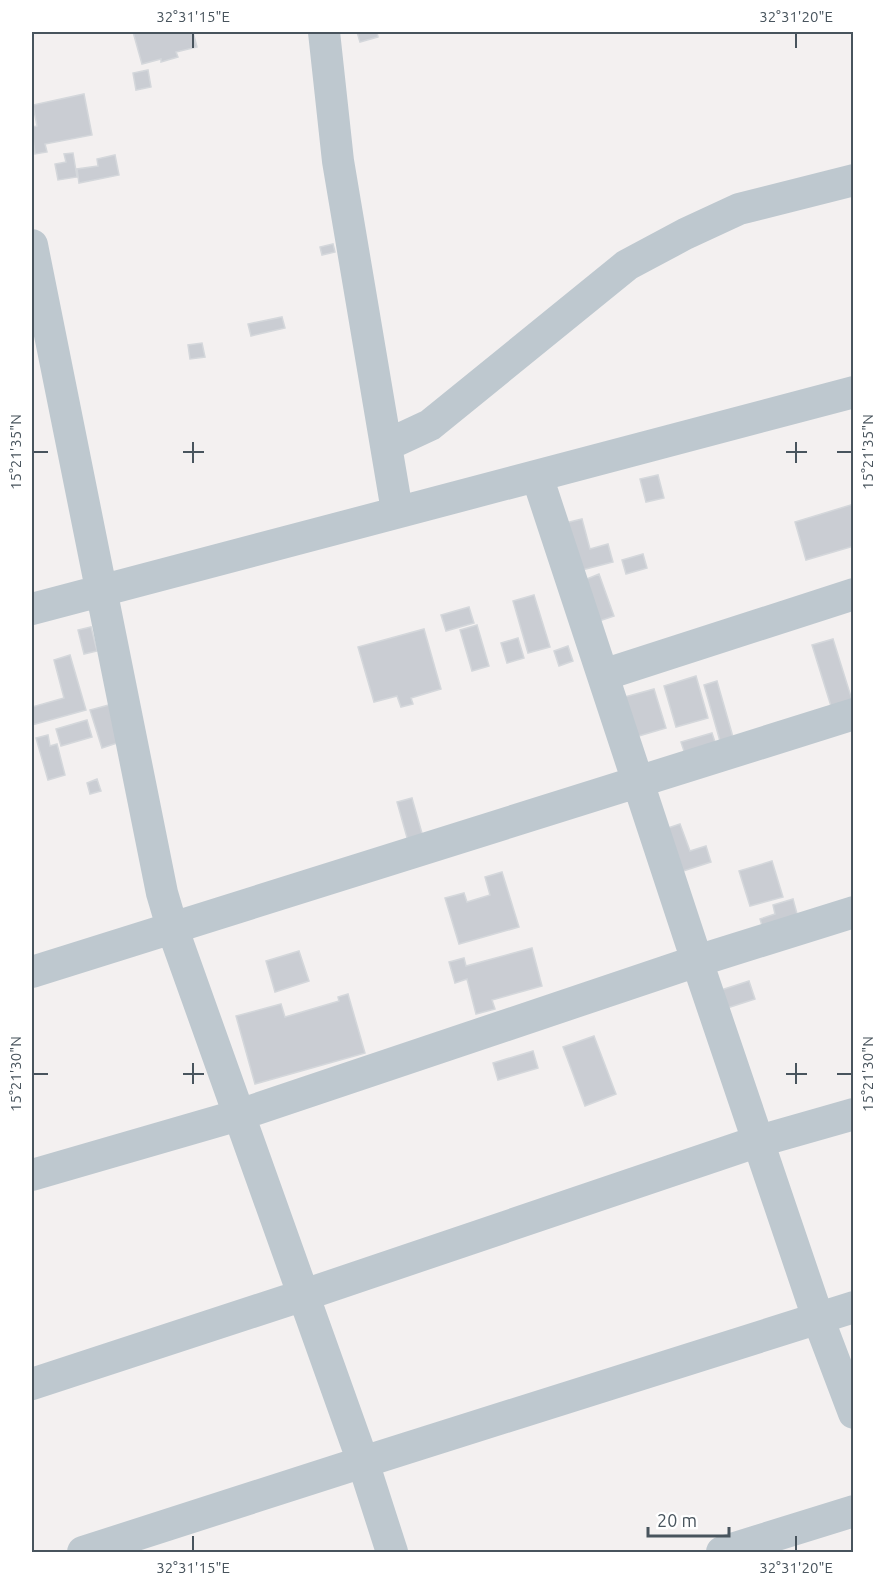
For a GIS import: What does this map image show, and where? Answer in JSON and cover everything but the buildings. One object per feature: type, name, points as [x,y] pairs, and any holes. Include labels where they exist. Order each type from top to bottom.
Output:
[{"type":"street","points":[[324,32],[338,161],[397,511]]},
{"type":"street","points":[[387,445],[430,425],[627,265],[739,209],[854,180]]},
{"type":"street","points":[[32,245],[162,894],[238,1115],[363,1462],[392,1552]]},
{"type":"street","points":[[32,609],[854,392]]},
{"type":"street","points":[[537,476],[697,962],[818,1318],[854,1413]]},
{"type":"street","points":[[603,675],[854,594]]},
{"type":"street","points":[[32,972],[854,714]]},
{"type":"street","points":[[32,1176],[238,1115],[854,912]]},
{"type":"street","points":[[32,1384],[304,1295],[759,1141],[854,1114]]},
{"type":"street","points":[[83,1552],[854,1307]]},
{"type":"street","points":[[722,1552],[854,1511]]}]
